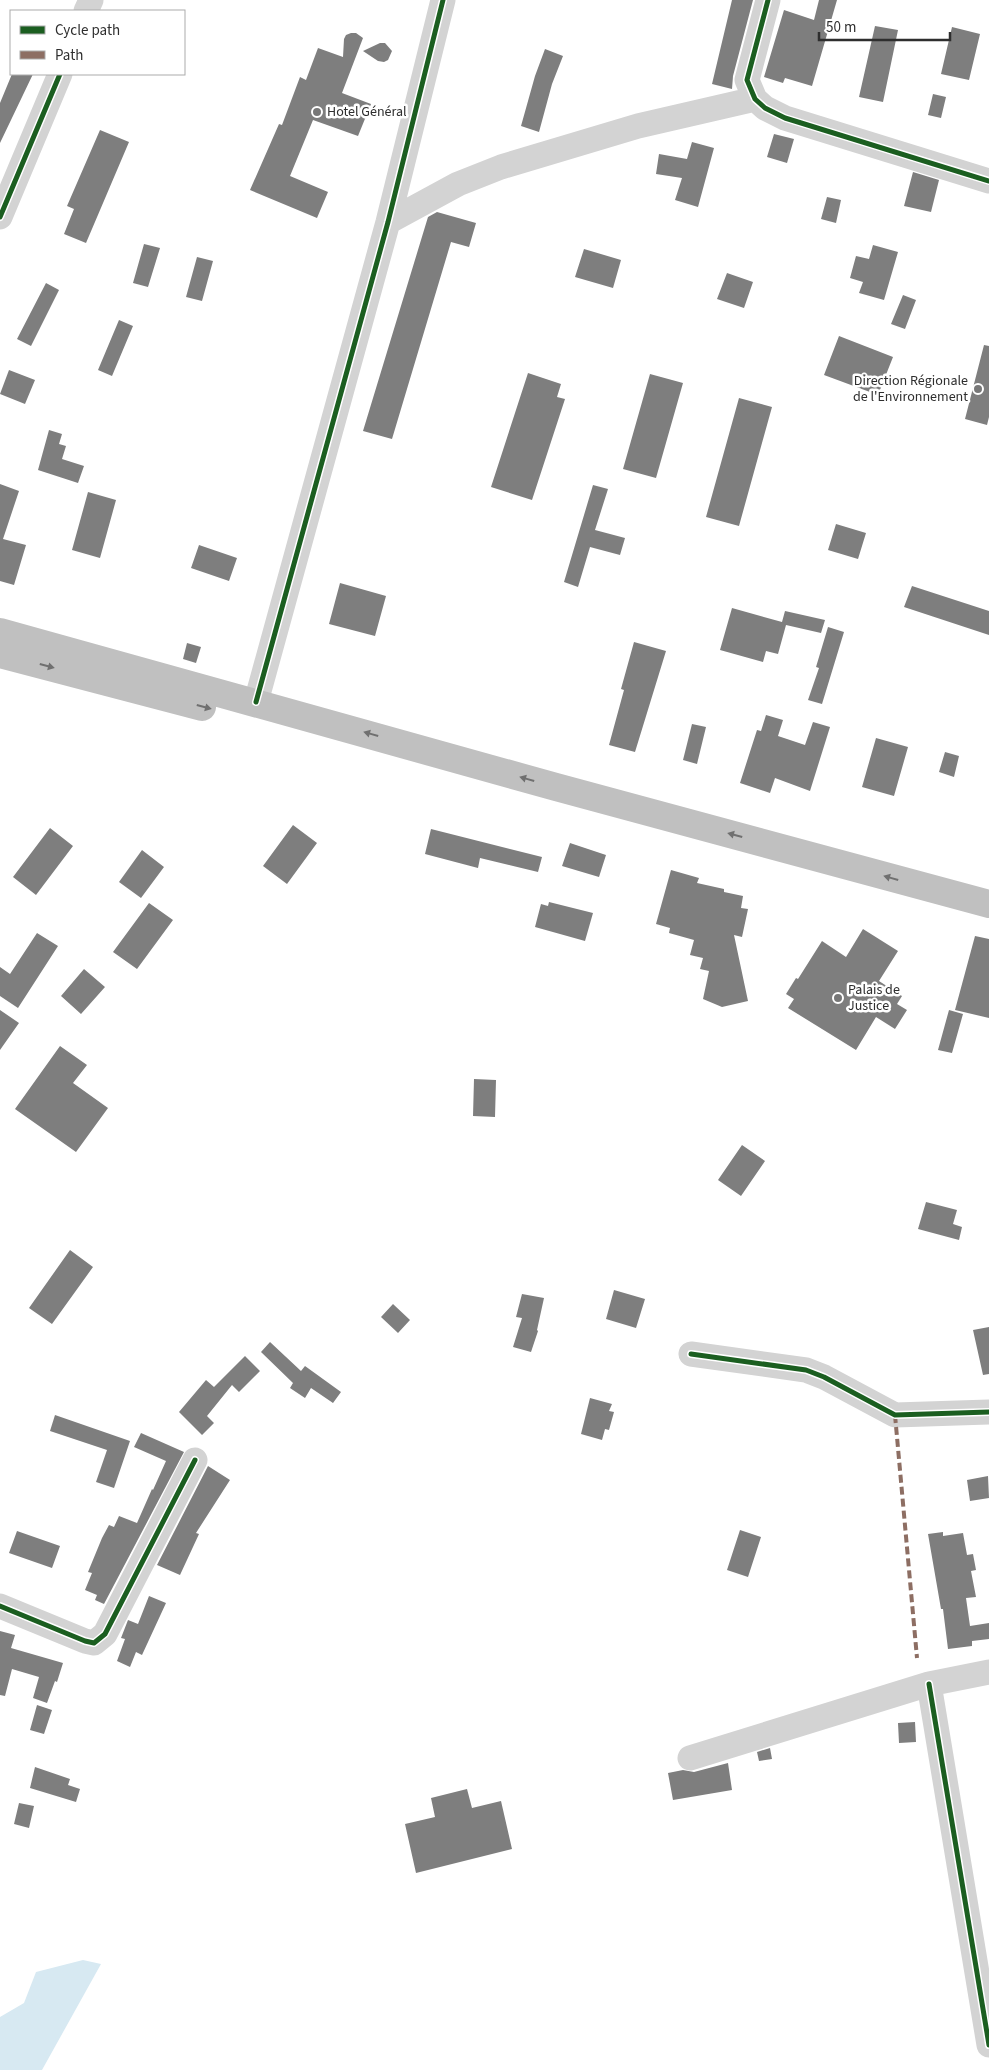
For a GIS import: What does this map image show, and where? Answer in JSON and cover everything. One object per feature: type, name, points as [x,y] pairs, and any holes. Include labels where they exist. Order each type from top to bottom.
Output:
[{"type":"highway","points":[[0,632],[256,702],[554,797]]},
{"type":"highway","points":[[0,654],[554,797],[925,896],[989,904]]},
{"type":"highway","points":[[925,896],[989,923]]},
{"type":"street","points":[[256,702],[388,222],[443,0]]},
{"type":"street","points":[[768,0],[747,80],[755,99],[764,108],[785,118],[989,181]]},
{"type":"street","points":[[0,217],[60,75]]},
{"type":"street","points":[[388,222],[458,184],[501,166],[638,126],[755,99]]},
{"type":"street","points":[[690,1354],[806,1370],[824,1377],[896,1415],[989,1412]]},
{"type":"street","points":[[0,1606],[85,1641],[94,1643],[99,1640],[105,1634],[195,1460]]},
{"type":"street","points":[[690,1758],[929,1684],[989,1672]]},
{"type":"street","points":[[929,1684],[989,2046]]},
{"type":"shaded area","points":[[83,1960],[101,1964],[42,2070],[0,2070],[0,2017],[24,2003],[36,1972]]},
{"type":"building","points":[[732,0],[753,0],[733,76],[732,89],[712,84]]},
{"type":"building","points":[[819,0],[837,0],[812,86],[785,78],[783,83],[764,77],[784,10],[814,20]]},
{"type":"building","points":[[875,26],[898,30],[883,102],[859,97]]},
{"type":"building","points":[[952,27],[980,34],[969,80],[941,74]]},
{"type":"building","points":[[356,33],[363,38],[342,93],[371,104],[358,136],[313,120],[290,176],[328,192],[317,218],[250,190],[279,124],[282,125],[300,77],[306,80],[318,48],[343,57],[344,39],[346,35]]},
{"type":"building","points":[[380,43],[385,43],[392,51],[388,60],[384,62],[378,61],[363,51]]},
{"type":"building","points":[[545,49],[563,56],[552,84],[539,132],[521,126],[535,76]]},
{"type":"building","points":[[12,75],[33,75],[0,143],[0,103]]},
{"type":"building","points":[[933,94],[946,97],[941,118],[928,115]]},
{"type":"building","points":[[100,130],[129,142],[86,243],[64,234],[74,209],[67,206]]},
{"type":"building","points":[[774,134],[794,139],[787,163],[767,157]]},
{"type":"building","points":[[692,142],[714,148],[698,207],[675,200],[682,178],[656,174],[659,154],[687,159]]},
{"type":"building","points":[[913,172],[939,180],[931,212],[904,206]]},
{"type":"building","points":[[827,197],[841,200],[836,223],[821,219]]},
{"type":"building","points":[[437,212],[476,223],[469,247],[451,242],[392,439],[363,431],[428,217]]},
{"type":"building","points":[[144,244],[160,248],[148,287],[133,283]]},
{"type":"building","points":[[873,245],[898,252],[884,300],[859,293],[863,282],[850,278],[856,256],[869,259]]},
{"type":"building","points":[[584,249],[621,260],[613,288],[575,277]]},
{"type":"building","points":[[197,257],[213,261],[202,301],[186,297]]},
{"type":"building","points":[[727,273],[753,282],[744,308],[717,299]]},
{"type":"building","points":[[46,283],[59,290],[31,346],[17,339]]},
{"type":"building","points":[[903,295],[916,300],[905,329],[891,324]]},
{"type":"building","points":[[119,320],[133,326],[112,376],[98,370]]},
{"type":"building","points":[[839,336],[893,357],[878,395],[824,375]]},
{"type":"building","points":[[984,345],[989,346],[989,417],[987,425],[965,419]]},
{"type":"building","points":[[9,370],[35,380],[25,404],[0,394]]},
{"type":"building","points":[[528,373],[561,384],[557,397],[565,399],[532,500],[491,487]]},
{"type":"building","points":[[650,374],[683,383],[656,478],[623,469]]},
{"type":"building","points":[[739,398],[772,407],[739,526],[706,517]]},
{"type":"building","points":[[49,430],[62,434],[59,444],[66,446],[62,459],[84,466],[78,483],[38,470]]},
{"type":"building","points":[[0,484],[19,491],[3,539],[26,545],[14,585],[0,581]]},
{"type":"building","points":[[593,485],[608,489],[595,530],[625,538],[620,555],[590,547],[578,587],[564,582]]},
{"type":"building","points":[[88,492],[116,500],[100,558],[72,550]]},
{"type":"building","points":[[836,524],[866,533],[858,559],[828,550]]},
{"type":"building","points":[[199,545],[237,558],[229,581],[191,568]]},
{"type":"building","points":[[340,583],[386,596],[375,636],[329,624]]},
{"type":"building","points":[[912,586],[989,611],[989,635],[904,607]]},
{"type":"building","points":[[732,608],[782,622],[785,611],[825,620],[821,633],[786,625],[778,654],[766,651],[763,662],[720,650]]},
{"type":"building","points":[[828,627],[844,632],[822,704],[808,700],[819,668],[816,667]]},
{"type":"building","points":[[634,642],[666,651],[635,752],[609,745],[624,690],[621,689]]},
{"type":"building","points":[[187,643],[201,647],[196,663],[183,659]]},
{"type":"building","points":[[766,715],[783,720],[778,736],[805,745],[813,722],[830,727],[810,791],[775,778],[770,793],[740,783],[757,730],[761,731]]},
{"type":"building","points":[[692,724],[706,727],[697,764],[683,760]]},
{"type":"building","points":[[876,738],[908,747],[894,796],[862,787]]},
{"type":"building","points":[[945,752],[959,756],[954,777],[939,772]]},
{"type":"building","points":[[293,825],[317,843],[287,884],[263,866]]},
{"type":"building","points":[[50,828],[73,846],[36,895],[13,877]]},
{"type":"building","points":[[431,829],[542,857],[538,872],[480,858],[478,868],[425,854]]},
{"type":"building","points":[[570,843],[606,855],[599,877],[562,866]]},
{"type":"building","points":[[142,850],[164,867],[141,898],[119,882]]},
{"type":"building","points":[[671,870],[699,878],[697,883],[724,889],[724,892],[743,896],[741,908],[748,909],[742,937],[734,935],[748,1001],[722,1007],[703,999],[709,971],[700,969],[703,958],[690,955],[694,940],[669,933],[670,928],[656,924]]},
{"type":"building","points":[[549,902],[593,913],[585,941],[535,927],[541,904],[548,906]]},
{"type":"building","points":[[149,903],[173,920],[137,969],[113,952]]},
{"type":"building","points":[[863,929],[898,951],[879,981],[902,996],[897,1004],[907,1010],[895,1029],[876,1017],[856,1050],[788,1008],[794,999],[786,994],[822,941],[846,957]]},
{"type":"building","points":[[37,933],[58,946],[18,1008],[0,996],[0,967],[10,974]]},
{"type":"building","points":[[975,936],[989,939],[989,1018],[955,1010]]},
{"type":"building","points":[[84,969],[105,987],[81,1014],[61,996]]},
{"type":"building","points":[[0,1010],[19,1023],[0,1050]]},
{"type":"building","points":[[949,1010],[963,1014],[952,1053],[938,1050]]},
{"type":"building","points":[[60,1046],[87,1065],[73,1083],[108,1108],[76,1152],[15,1109]]},
{"type":"building","points":[[474,1079],[496,1080],[495,1117],[473,1116]]},
{"type":"building","points":[[742,1145],[765,1161],[741,1196],[718,1180]]},
{"type":"building","points":[[926,1202],[957,1210],[953,1224],[962,1227],[959,1240],[918,1229]]},
{"type":"building","points":[[70,1250],[93,1267],[52,1324],[29,1308]]},
{"type":"building","points":[[614,1290],[645,1299],[636,1328],[606,1319]]},
{"type":"building","points":[[522,1294],[544,1298],[538,1331],[531,1352],[513,1347],[522,1318],[516,1317]]},
{"type":"building","points":[[393,1304],[410,1320],[398,1333],[381,1317]]},
{"type":"building","points":[[989,1327],[989,1374],[983,1375],[973,1330]]},
{"type":"building","points":[[270,1342],[301,1371],[305,1366],[341,1392],[333,1403],[311,1388],[305,1398],[290,1388],[293,1383],[261,1352]]},
{"type":"building","points":[[245,1356],[260,1371],[239,1392],[232,1385],[207,1416],[214,1423],[202,1435],[179,1412],[206,1380],[214,1387]]},
{"type":"building","points":[[590,1398],[612,1404],[609,1411],[614,1412],[609,1430],[605,1429],[602,1440],[581,1434]]},
{"type":"building","points":[[55,1415],[130,1441],[114,1488],[96,1482],[107,1450],[50,1431]]},
{"type":"building","points":[[141,1433],[184,1452],[104,1604],[95,1600],[97,1595],[85,1590],[92,1573],[88,1572],[102,1538],[109,1525],[114,1527],[119,1516],[137,1523],[166,1461],[134,1447]]},
{"type":"building","points":[[208,1466],[230,1480],[196,1533],[199,1534],[180,1575],[157,1565]]},
{"type":"building","points":[[988,1476],[989,1498],[970,1501],[967,1480]]},
{"type":"building","points":[[740,1530],[761,1537],[748,1577],[727,1570]]},
{"type":"building","points":[[17,1531],[60,1546],[52,1568],[9,1553]]},
{"type":"building","points":[[943,1532],[943,1536],[963,1533],[967,1555],[973,1554],[976,1570],[971,1571],[976,1597],[966,1598],[970,1626],[989,1623],[989,1639],[972,1641],[972,1646],[948,1649],[943,1609],[941,1609],[928,1534]]},
{"type":"building","points":[[149,1596],[166,1603],[142,1655],[136,1652],[130,1667],[117,1661],[125,1639],[121,1638],[128,1620],[138,1624]]},
{"type":"building","points":[[0,1631],[15,1635],[11,1648],[63,1663],[47,1703],[33,1698],[39,1677],[12,1669],[5,1696],[0,1695]]},
{"type":"building","points":[[37,1705],[52,1710],[44,1734],[30,1730]]},
{"type":"building","points":[[915,1722],[916,1742],[899,1743],[898,1723]]},
{"type":"building","points":[[770,1748],[772,1759],[759,1761],[757,1752]]},
{"type":"building","points":[[728,1763],[732,1790],[673,1800],[668,1773],[683,1770],[694,1772]]},
{"type":"building","points":[[35,1767],[70,1779],[68,1785],[80,1789],[76,1802],[30,1788]]},
{"type":"building","points":[[467,1789],[472,1808],[501,1801],[512,1849],[416,1873],[405,1824],[435,1817],[431,1798]]},
{"type":"building","points":[[19,1803],[34,1806],[29,1828],[14,1824]]},
{"type":"marked path","points":[[895,1415],[917,1658]]},
{"type":"cycle path","points":[[256,702],[388,222],[443,0]]},
{"type":"cycle path","points":[[768,0],[747,80],[755,99],[765,108],[785,118],[989,181]]},
{"type":"cycle path","points":[[0,217],[60,75]]},
{"type":"cycle path","points":[[691,1354],[806,1370],[824,1377],[895,1415],[989,1412]]},
{"type":"cycle path","points":[[0,1606],[94,1643],[105,1634],[195,1460]]},
{"type":"cycle path","points":[[929,1684],[989,2045]]},
{"type":"place","name":"Hotel Général","points":[[317,112]]},
{"type":"place","name":"Direction Régionale de l'Environnement","points":[[978,389]]},
{"type":"place","name":"Palais de Justice","points":[[838,998]]}]
